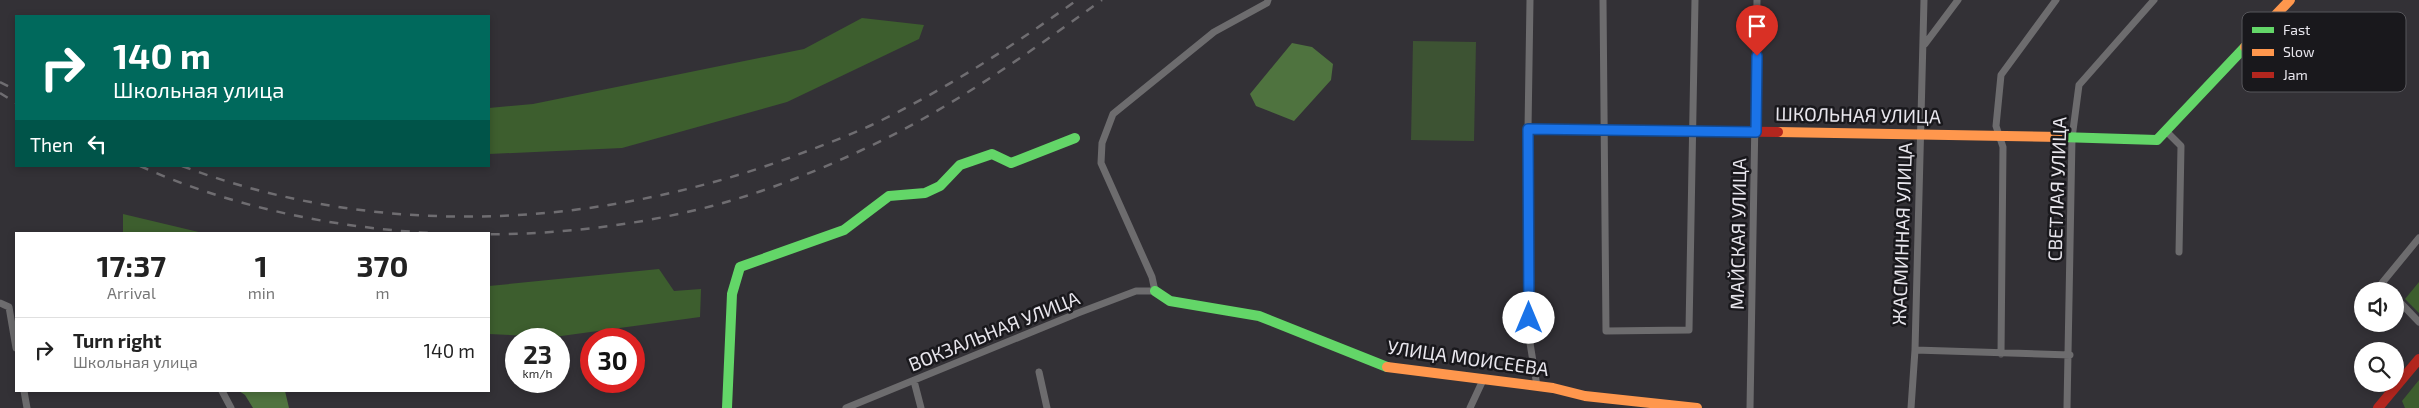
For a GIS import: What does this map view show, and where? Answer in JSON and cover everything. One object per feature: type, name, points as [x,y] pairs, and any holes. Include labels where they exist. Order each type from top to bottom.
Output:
[{"type":"street","points":[[1530,0],[1528,129],[1529,337],[1537,386]]},
{"type":"street","points":[[1603,0],[1606,331],[1688,330],[1695,0]]},
{"type":"street","name":"МАЙСКАЯ УЛИЦА","points":[[1750,408],[1757,0]]},
{"type":"street","name":"ЖАСМИННАЯ УЛИЦА","points":[[1911,408],[1916,350],[1924,0]]},
{"type":"street","points":[[1924,44],[1958,0]]},
{"type":"street","points":[[2002,354],[2003,147],[1996,126],[2001,75],[2056,0]]},
{"type":"street","name":"СВЕТЛАЯ УЛИЦА","points":[[2067,408],[2070,355],[2072,138],[2079,85],[2154,0]]},
{"type":"street","points":[[2279,12],[2290,0]]},
{"type":"street","points":[[1155,291],[1152,277],[1101,163],[1102,142],[1113,114],[1214,32],[1267,1]]},
{"type":"street","points":[[2179,252],[2181,146],[2166,131],[2242,51]]},
{"type":"street","name":"ШКОЛЬНАЯ УЛИЦА","points":[[1528,129],[1922,133],[2157,140],[2166,131]]},
{"type":"street","points":[[727,408],[732,294],[740,267],[844,230],[888,196],[925,194],[940,186],[960,165],[992,154],[1011,163],[1075,138]]},
{"type":"street","points":[[2383,282],[2419,238]]},
{"type":"street","name":"ВОКЗАЛЬНАЯ УЛИЦА","points":[[846,408],[1078,312],[1136,291],[1155,291]]},
{"type":"street","name":"УЛИЦА МОИСЕЕВА","points":[[1155,291],[1170,301],[1259,316],[1390,368],[1537,386],[1585,396],[1697,408]]},
{"type":"street","points":[[0,303],[9,307],[15,342]]},
{"type":"street","points":[[2404,306],[2419,322]]},
{"type":"street","points":[[1916,350],[2070,355]]},
{"type":"street","points":[[2378,408],[2419,359]]},
{"type":"street","points":[[1039,372],[1047,408]]},
{"type":"street","points":[[1470,408],[1484,380]]},
{"type":"street","points":[[914,381],[921,408]]},
{"type":"street","points":[[24,392],[25,408]]},
{"type":"street","points":[[223,392],[231,408]]},
{"type":"shaded area","points":[[862,18],[924,25],[919,39],[787,102],[622,148],[490,154],[490,108],[533,104],[804,49]]},
{"type":"shaded area","points":[[1413,41],[1476,42],[1474,141],[1411,140]]},
{"type":"shaded area","points":[[1292,43],[1312,47],[1333,64],[1331,80],[1294,121],[1256,106],[1250,94]]},
{"type":"shaded area","points":[[123,214],[199,232],[123,232]]},
{"type":"shaded area","points":[[659,269],[674,291],[701,289],[700,317],[620,328],[580,328],[580,333],[570,335],[570,328],[505,328],[505,335],[490,334],[490,286]]},
{"type":"shaded area","points":[[2419,282],[2419,313],[2405,299]]},
{"type":"shaded area","points":[[2419,380],[2419,408],[2405,408],[2402,401]]},
{"type":"shaded area","points":[[240,392],[285,392],[289,408],[253,408],[245,395]]},
{"type":"railway","points":[[185,167],[257,190],[332,206],[409,215],[486,216],[563,211],[639,200],[715,182],[789,158],[871,125],[908,107],[957,79],[1006,49],[1077,0]]},
{"type":"railway","points":[[490,234],[571,230],[643,221],[712,206],[779,185],[843,159],[885,139],[969,92],[1102,0]]},
{"type":"railway","points":[[0,82],[15,90]]},
{"type":"railway","points":[[0,93],[15,102]]},
{"type":"railway","points":[[143,167],[206,192],[276,211],[349,225],[423,232]]},
{"type":"traffic: fast","points":[[2060,137],[2157,140],[2242,50]]},
{"type":"traffic: fast","points":[[727,408],[732,294],[740,267],[844,230],[889,196],[925,193],[940,186],[960,165],[992,154],[1011,163],[1075,138]]},
{"type":"traffic: fast","points":[[1155,291],[1170,301],[1259,316],[1387,367]]},
{"type":"traffic: slow","points":[[2279,12],[2290,0]]},
{"type":"traffic: slow","points":[[1778,132],[2060,137]]},
{"type":"traffic: slow","points":[[1387,367],[1553,388],[1585,396],[1697,408]]},
{"type":"traffic: jam","points":[[1528,129],[1778,132]]},
{"type":"traffic: jam","points":[[2378,408],[2419,359]]},
{"type":"route","points":[[1529,318],[1528,129],[1756,132],[1757,56]]}]
